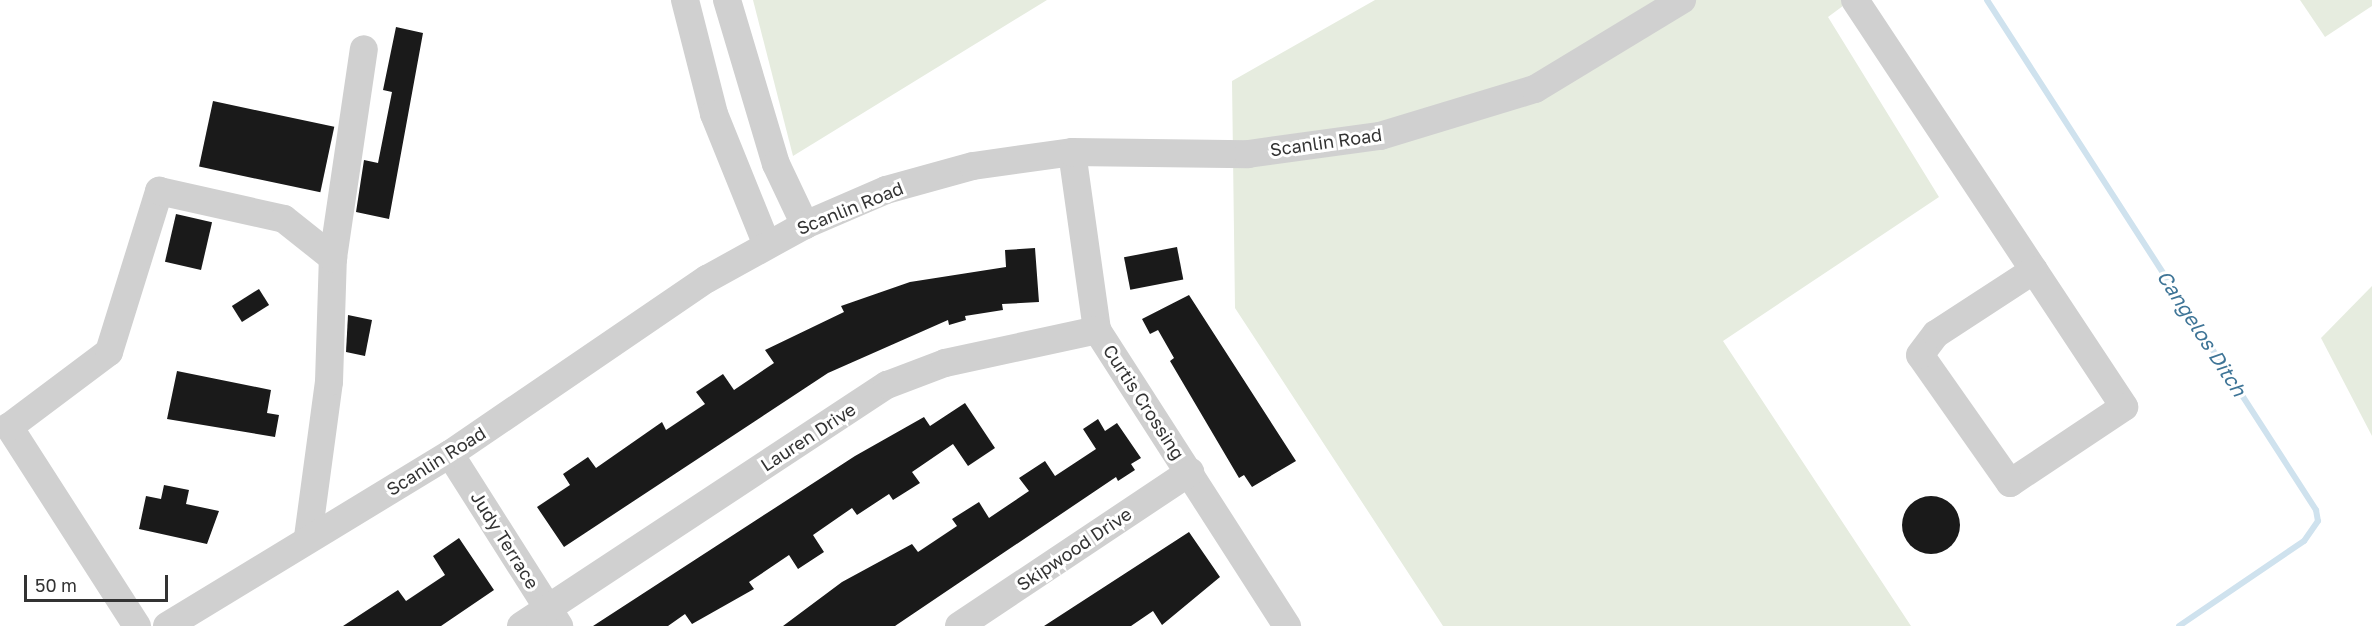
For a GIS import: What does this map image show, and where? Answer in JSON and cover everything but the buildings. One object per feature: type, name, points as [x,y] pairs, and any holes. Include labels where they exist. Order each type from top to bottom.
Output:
[{"type":"street","points":[[685,0],[714,114],[767,245]]},
{"type":"street","points":[[727,0],[776,164],[805,225]]},
{"type":"street","name":"Scanlin Road","points":[[167,626],[308,537],[450,454],[767,245],[805,225],[897,187],[973,166],[1072,152],[1248,154],[1380,136],[1535,89],[1682,0]]},
{"type":"street","points":[[1855,0],[2034,270],[2124,407],[2010,483],[1920,355],[1935,334],[2034,270]]},
{"type":"street","points":[[308,537],[329,382],[333,258],[364,50]]},
{"type":"street","name":"Curtis Crossing","points":[[1072,152],[1097,330],[1287,626]]},
{"type":"street","points":[[137,626],[9,427],[109,352],[159,191],[284,219],[333,258]]},
{"type":"street","name":"Lauren Drive","points":[[521,626],[553,617],[887,385],[945,363],[1097,330]]},
{"type":"street","name":"Judy Terrace","points":[[450,454],[553,617]]},
{"type":"street","name":"Skipwood Drive","points":[[959,626],[1190,472]]},
{"type":"shaded area","points":[[753,0],[1047,0],[793,156]]},
{"type":"shaded area","points":[[1375,0],[1851,0],[1828,17],[1939,197],[1723,341],[1911,626],[1443,626],[1235,308],[1232,81]]},
{"type":"shaded area","points":[[2300,0],[2372,0],[2372,6],[2325,37]]},
{"type":"shaded area","points":[[2372,286],[2372,436],[2321,338]]},
{"type":"waterway","name":"Cangelos Ditch","points":[[1987,0],[2316,510],[2318,521],[2304,541],[2179,626]]}]
